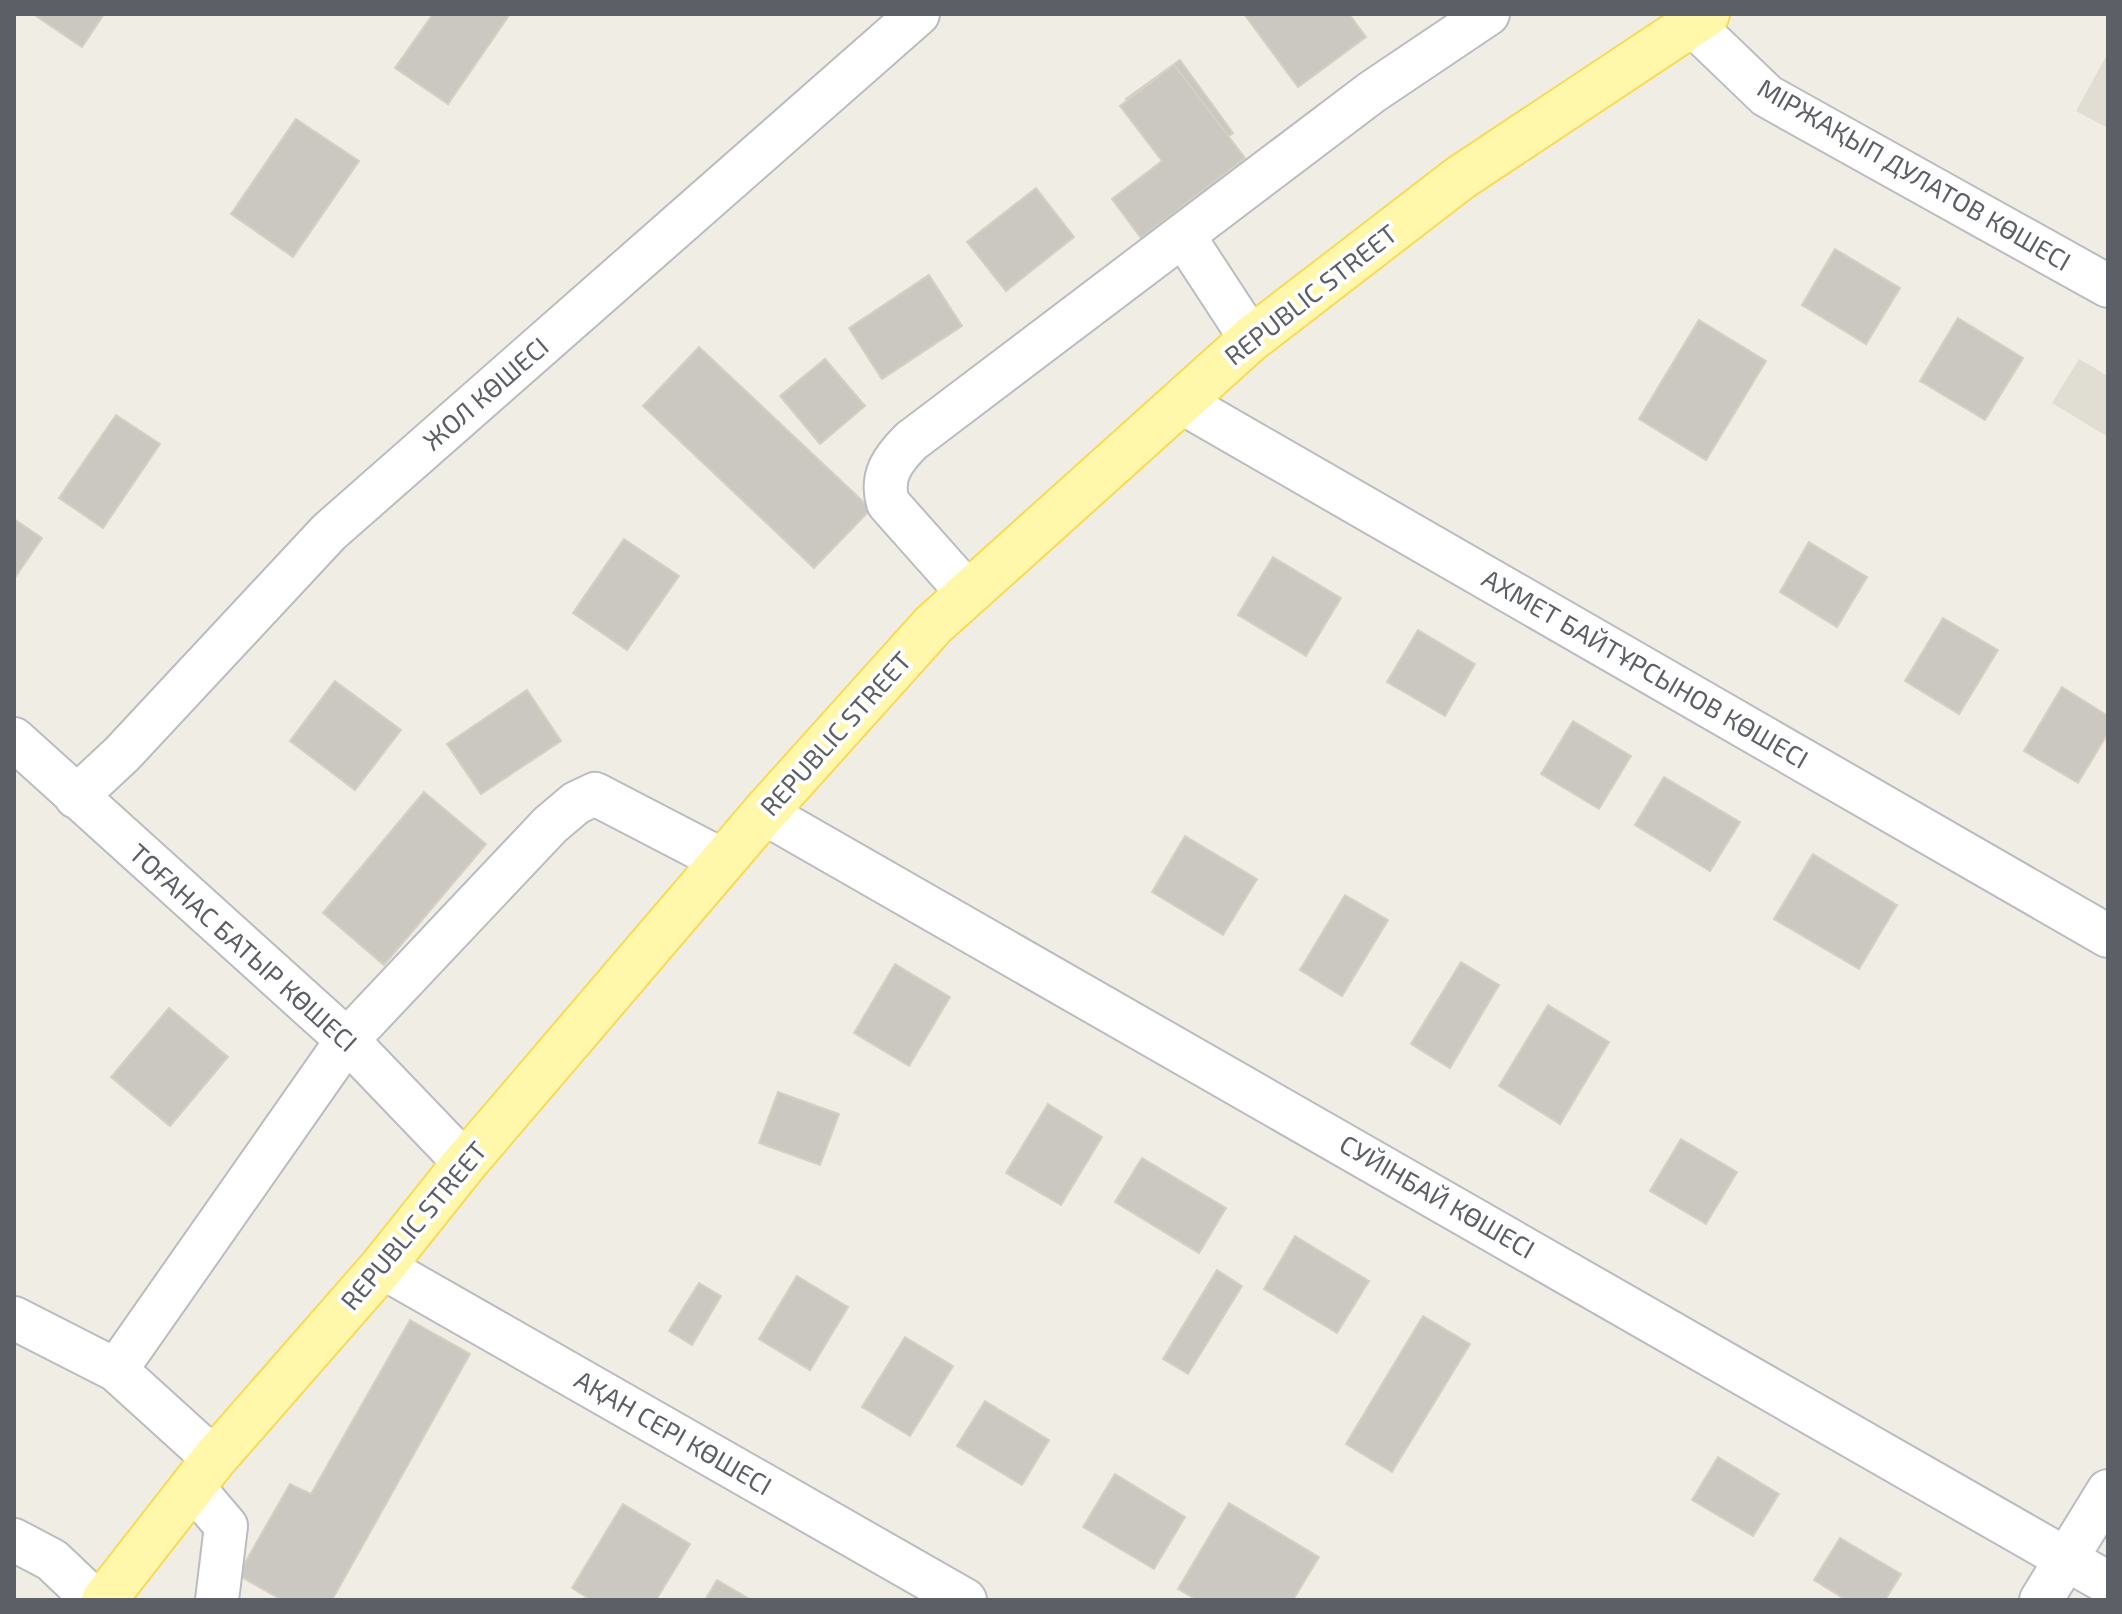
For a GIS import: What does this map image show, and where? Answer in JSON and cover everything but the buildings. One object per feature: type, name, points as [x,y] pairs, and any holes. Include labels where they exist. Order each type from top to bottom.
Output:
[{"type":"main road","name":"REPUBLIC STREET","points":[[104,1600],[203,1473],[382,1267],[465,1163],[764,813],[933,625],[1251,339],[1460,178],[1699,19]]},
{"type":"street","name":"ЖОЛ КӨШЕСІ","points":[[76,797],[122,754],[329,532],[918,14]]},
{"type":"street","points":[[968,593],[888,503],[884,488],[893,459],[911,441],[1372,92],[1488,14]]},
{"type":"street","name":"МІРЖАҚЫП ДУЛАТОВ КӨШЕСІ","points":[[1699,19],[1767,96],[2108,286]]},
{"type":"street","points":[[1183,235],[1251,339]]},
{"type":"street","name":"АХМЕТ БАЙТҰРСЫНОВ КӨШЕСІ","points":[[1181,402],[2108,936]]},
{"type":"street","name":"ТОҒАНАС БАТЫР КӨШЕСІ","points":[[14,739],[347,1040],[465,1163]]},
{"type":"street","points":[[116,1370],[347,1040],[539,836],[576,803],[595,794],[724,861]]},
{"type":"street","name":"СУЙІНБАЙ КӨШЕСІ","points":[[764,813],[2108,1583]]},
{"type":"street","name":"АҚАН СЕРІ КӨШЕСІ","points":[[382,1267],[965,1600]]},
{"type":"street","points":[[14,1318],[116,1370],[203,1473],[226,1526],[217,1600]]},
{"type":"street","points":[[2041,1600],[2108,1491]]},
{"type":"street","points":[[14,1540],[52,1560],[94,1600]]},
{"type":"shaded area","points":[[2108,53],[2108,128],[2076,111]]},
{"type":"shaded area","points":[[2079,359],[2108,376],[2108,437],[2052,403]]}]
